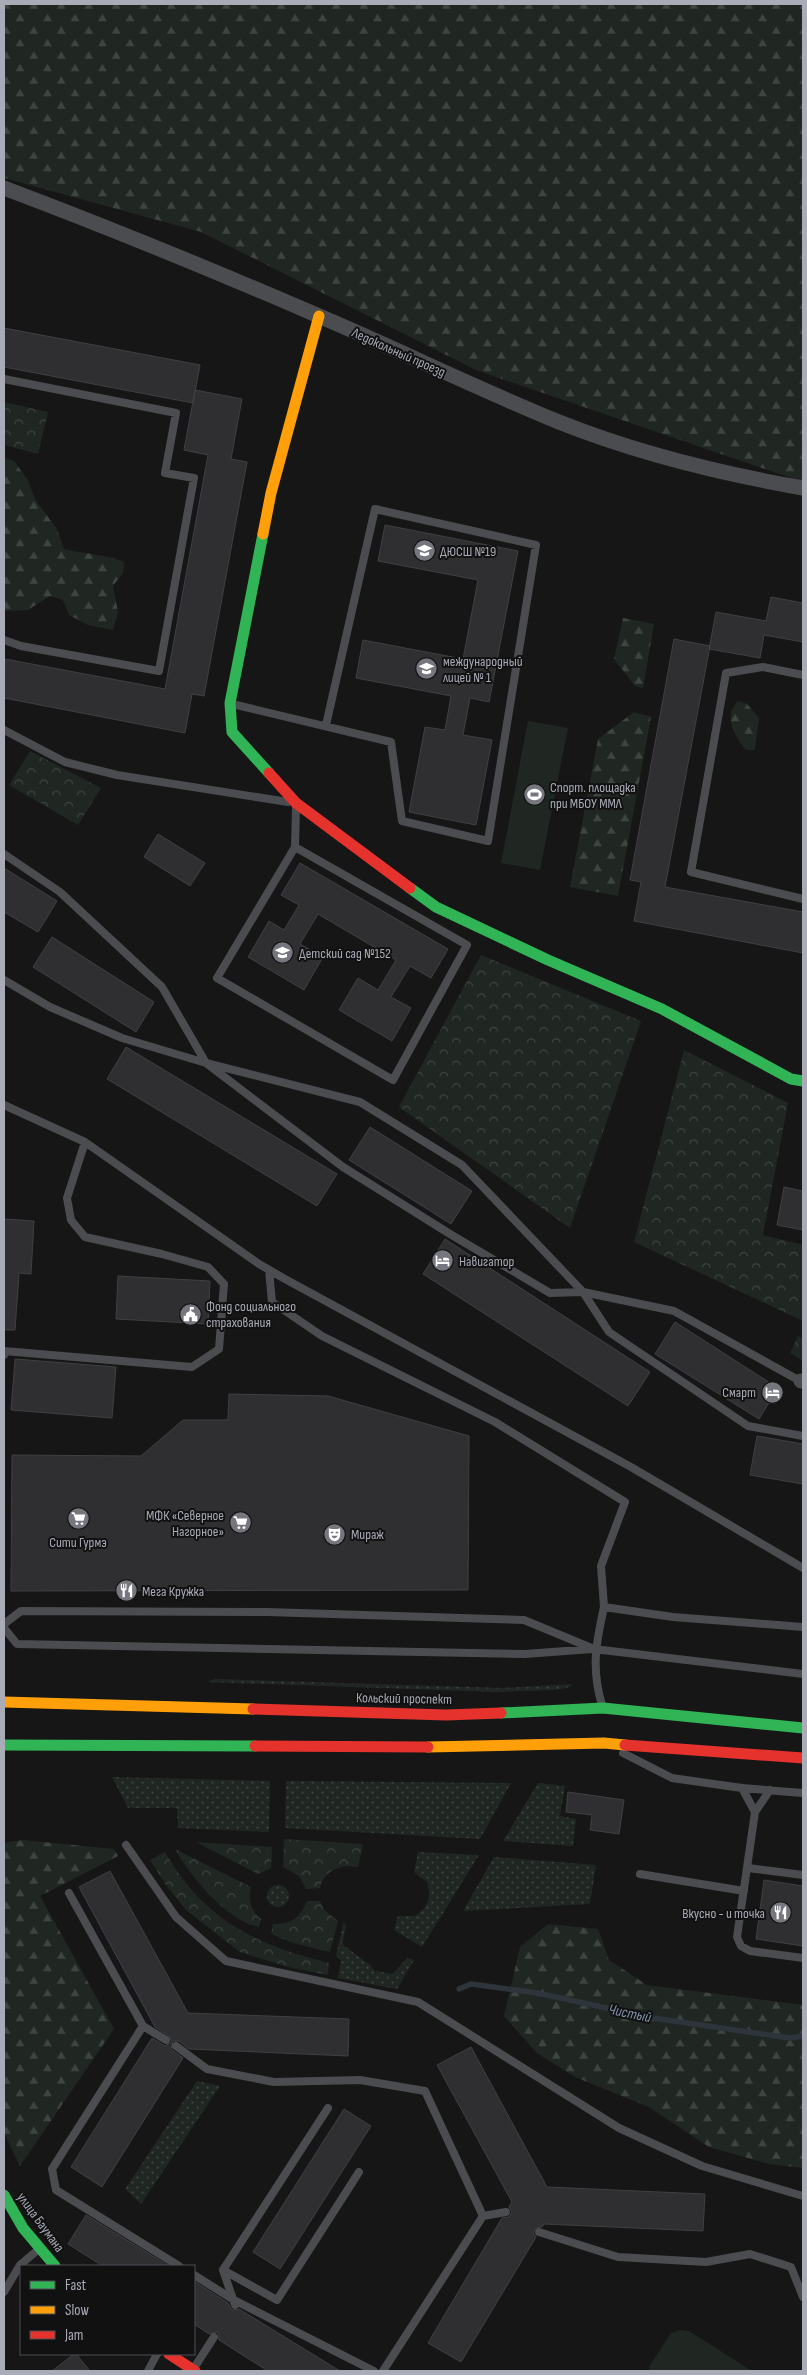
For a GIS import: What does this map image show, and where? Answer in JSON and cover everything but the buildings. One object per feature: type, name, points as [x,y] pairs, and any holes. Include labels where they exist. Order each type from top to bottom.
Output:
[{"type":"main road","points":[[319,316],[271,493],[230,703],[232,732],[296,803],[436,907],[548,960],[662,1009],[791,1078],[803,1081]]},
{"type":"main road","name":"Кольский проспект","points":[[4,1702],[446,1715],[603,1708],[803,1728]]},
{"type":"main road","points":[[4,1745],[450,1747],[604,1743],[803,1758]]},
{"type":"main road","name":"улица Баумана","points":[[4,2195],[39,2249],[54,2265]]},
{"type":"main road","points":[[170,2355],[194,2371]]},
{"type":"street","name":"Ледокольный проезд","points":[[4,189],[146,243],[319,316],[560,422],[655,454],[746,478],[803,488]]},
{"type":"lane","points":[[4,379],[176,413],[165,473],[194,478],[159,671],[21,646],[4,640]]},
{"type":"lane","points":[[230,703],[391,742],[402,821],[488,841],[536,545],[375,509],[326,725]]},
{"type":"lane","points":[[803,675],[763,667],[726,673],[692,872],[803,899]]},
{"type":"lane","points":[[4,730],[65,762],[100,771],[296,803],[295,846],[218,978],[393,1080],[467,944],[295,846]]},
{"type":"lane","points":[[4,854],[60,892],[162,987],[206,1063],[343,1167],[450,1234],[550,1293],[583,1292],[674,1311],[802,1382]]},
{"type":"lane","points":[[4,980],[50,1007],[122,1038],[206,1063],[360,1102],[462,1166],[583,1292],[610,1332],[748,1426],[803,1436]]},
{"type":"lane","points":[[4,1105],[85,1142],[269,1270],[631,1467],[803,1568]]},
{"type":"lane","points":[[4,1355],[4,1351],[192,1366],[219,1349],[224,1284],[208,1267],[162,1254],[85,1237],[71,1220],[67,1198],[85,1142]]},
{"type":"lane","points":[[269,1270],[272,1302],[322,1336],[495,1422],[625,1502],[601,1566],[604,1607],[594,1649],[597,1688],[603,1708]]},
{"type":"lane","points":[[604,1607],[674,1617],[803,1627]]},
{"type":"lane","points":[[4,1624],[21,1611],[267,1612],[524,1620],[594,1649]]},
{"type":"lane","points":[[4,1628],[17,1644],[525,1654],[594,1649],[803,1674]]},
{"type":"lane","points":[[604,1743],[672,1778],[742,1788],[803,1793]]},
{"type":"lane","points":[[742,1788],[755,1812]]},
{"type":"lane","points":[[770,1790],[755,1812],[737,1937],[741,1946],[750,1951],[803,1958]]},
{"type":"lane","points":[[126,1845],[176,1917],[226,1961],[418,2002],[619,2128],[702,2166],[803,2196]]},
{"type":"lane","points":[[748,1868],[803,1876]]},
{"type":"lane","points":[[640,1874],[744,1891]]},
{"type":"lane","points":[[69,1893],[143,2026],[166,2040]]},
{"type":"lane","points":[[143,2026],[52,2168],[56,2190],[177,2265]]},
{"type":"lane","points":[[176,2046],[207,2068],[274,2082],[360,2080],[425,2091],[483,2216]]},
{"type":"lane","points":[[223,2270],[328,2108]]},
{"type":"lane","points":[[223,2270],[277,2300],[359,2172]]},
{"type":"lane","points":[[383,2371],[483,2216],[506,2212]]},
{"type":"lane","points":[[539,2232],[618,2257],[706,2262],[750,2254],[791,2267],[803,2297]]},
{"type":"lane","points":[[4,2292],[20,2265],[39,2249]]},
{"type":"lane","points":[[223,2270],[234,2303]]},
{"type":"lane","points":[[195,2277],[234,2303],[374,2371]]},
{"type":"lane","points":[[194,2371],[214,2337]]},
{"type":"lane","points":[[148,2371],[156,2355]]},
{"type":"green space","points":[[4,4],[803,4],[803,482],[476,370],[201,232],[4,178]]},
{"type":"green space","points":[[4,402],[48,412],[38,454],[4,445]]},
{"type":"green space","points":[[4,458],[14,461],[27,479],[36,501],[57,529],[64,549],[124,562],[123,573],[113,586],[118,612],[113,630],[88,625],[69,615],[63,600],[50,596],[28,610],[4,611]]},
{"type":"green space","points":[[623,618],[654,624],[643,688],[635,686],[614,659]]},
{"type":"green space","points":[[738,701],[747,704],[759,718],[755,750],[746,750],[734,732],[731,713]]},
{"type":"green space","points":[[634,712],[651,717],[618,896],[570,887],[598,739]]},
{"type":"green space","name":"Спорт. площадка при МБОУ ММЛ","points":[[528,721],[568,728],[540,870],[501,863]]},
{"type":"green space","points":[[30,751],[101,788],[78,825],[9,785]]},
{"type":"green space","points":[[481,955],[641,1021],[570,1228],[399,1107]]},
{"type":"green space","points":[[684,1050],[788,1103],[763,1235],[803,1245],[803,1321],[634,1242]]},
{"type":"green space","points":[[798,1336],[803,1339],[803,1361],[790,1353]]},
{"type":"green space","points":[[215,1679],[503,1688],[573,1684],[567,1688],[554,1690],[497,1692],[207,1682]]},
{"type":"green space","points":[[112,1777],[270,1781],[269,1832],[178,1828],[177,1808],[128,1808]]},
{"type":"green space","points":[[286,1781],[511,1783],[480,1839],[285,1828]]},
{"type":"green space","points":[[538,1783],[565,1786],[560,1816],[576,1819],[573,1846],[503,1841]]},
{"type":"green space","points":[[284,1839],[363,1844],[358,1867],[345,1866],[334,1870],[325,1877],[320,1888],[306,1889],[299,1876],[283,1867]]},
{"type":"green space","points":[[23,1840],[114,1849],[118,1856],[40,1896],[114,2029],[20,2166],[4,2133],[4,1843]]},
{"type":"green space","points":[[196,1842],[272,1847],[271,1868],[258,1874]]},
{"type":"green space","points":[[175,1849],[251,1887],[251,1905],[261,1919],[259,1927],[234,1916],[222,1907],[190,1872]]},
{"type":"green space","points":[[165,1852],[180,1876],[197,1896],[215,1912],[255,1938],[302,1956],[329,1963],[328,1975],[288,1967],[240,1952],[186,1910],[166,1885],[150,1860]]},
{"type":"green space","points":[[418,1852],[479,1855],[422,1947],[394,1930],[398,1916],[415,1916],[428,1902],[427,1882],[414,1872]]},
{"type":"green space","points":[[494,1857],[596,1865],[590,1904],[463,1911]]},
{"type":"green space","points":[[278,1885],[286,1888],[289,1896],[286,1904],[278,1907],[270,1904],[267,1896],[270,1888]]},
{"type":"green space","points":[[307,1901],[320,1901],[324,1910],[338,1921],[330,1952],[293,1943],[271,1934],[273,1924],[285,1923],[294,1919],[302,1911]]},
{"type":"green space","points":[[344,1922],[346,1927],[342,1944],[375,1971],[393,1974],[407,1958],[414,1960],[397,1989],[338,1978],[341,1961],[336,1955]]},
{"type":"green space","points":[[548,1924],[598,1929],[609,1960],[647,1985],[803,2005],[803,2168],[769,2164],[709,2147],[649,2107],[575,2077],[537,2053],[504,2016],[520,1947]]},
{"type":"green space","points":[[197,2081],[220,2086],[141,2204],[125,2189]]},
{"type":"green space","points":[[680,2330],[689,2331],[752,2371],[650,2371],[649,2367],[671,2333]]},
{"type":"waterway","name":"Чистый","points":[[459,1989],[471,1984],[537,1993],[653,2018],[790,2038],[803,2036]]},
{"type":"traffic: fast","points":[[263,534],[230,703],[232,732],[269,773]]},
{"type":"traffic: fast","points":[[410,888],[436,907],[548,960],[662,1009],[791,1079],[803,1081]]},
{"type":"traffic: fast","points":[[501,1713],[603,1708],[803,1728]]},
{"type":"traffic: fast","points":[[4,1745],[255,1746]]},
{"type":"traffic: fast","points":[[4,2195],[23,2228],[54,2265]]},
{"type":"traffic: slow","points":[[263,534],[271,493],[319,316]]},
{"type":"traffic: slow","points":[[4,1702],[253,1709]]},
{"type":"traffic: slow","points":[[428,1747],[604,1743],[625,1745]]},
{"type":"traffic: jam","points":[[269,773],[296,803],[410,888]]},
{"type":"traffic: jam","points":[[253,1709],[446,1715],[501,1713]]},
{"type":"traffic: jam","points":[[625,1745],[803,1758]]},
{"type":"traffic: jam","points":[[255,1746],[428,1747]]},
{"type":"traffic: jam","points":[[171,2355],[195,2371]]},
{"type":"place","name":"ДЮСШ №19","points":[[424,551]]},
{"type":"place","name":"международный лицей № 1","points":[[427,669]]},
{"type":"place","name":"Спорт. площадка при МБОУ ММЛ","points":[[534,795]]},
{"type":"place","name":"Детский сад №152","points":[[283,953]]},
{"type":"place","name":"Навигатор","points":[[443,1261]]},
{"type":"place","name":"Фонд социального страхования","points":[[190,1314]]},
{"type":"place","name":"Смарт","points":[[772,1392]]},
{"type":"place","name":"Сити Гурмэ","points":[[78,1519]]},
{"type":"place","name":"МФК «Северное Нагорное»","points":[[240,1523]]},
{"type":"place","name":"Мираж","points":[[335,1534]]},
{"type":"place","name":"Мега Кружка","points":[[126,1591]]},
{"type":"place","name":"Вкусно - и точка","points":[[781,1913]]}]
